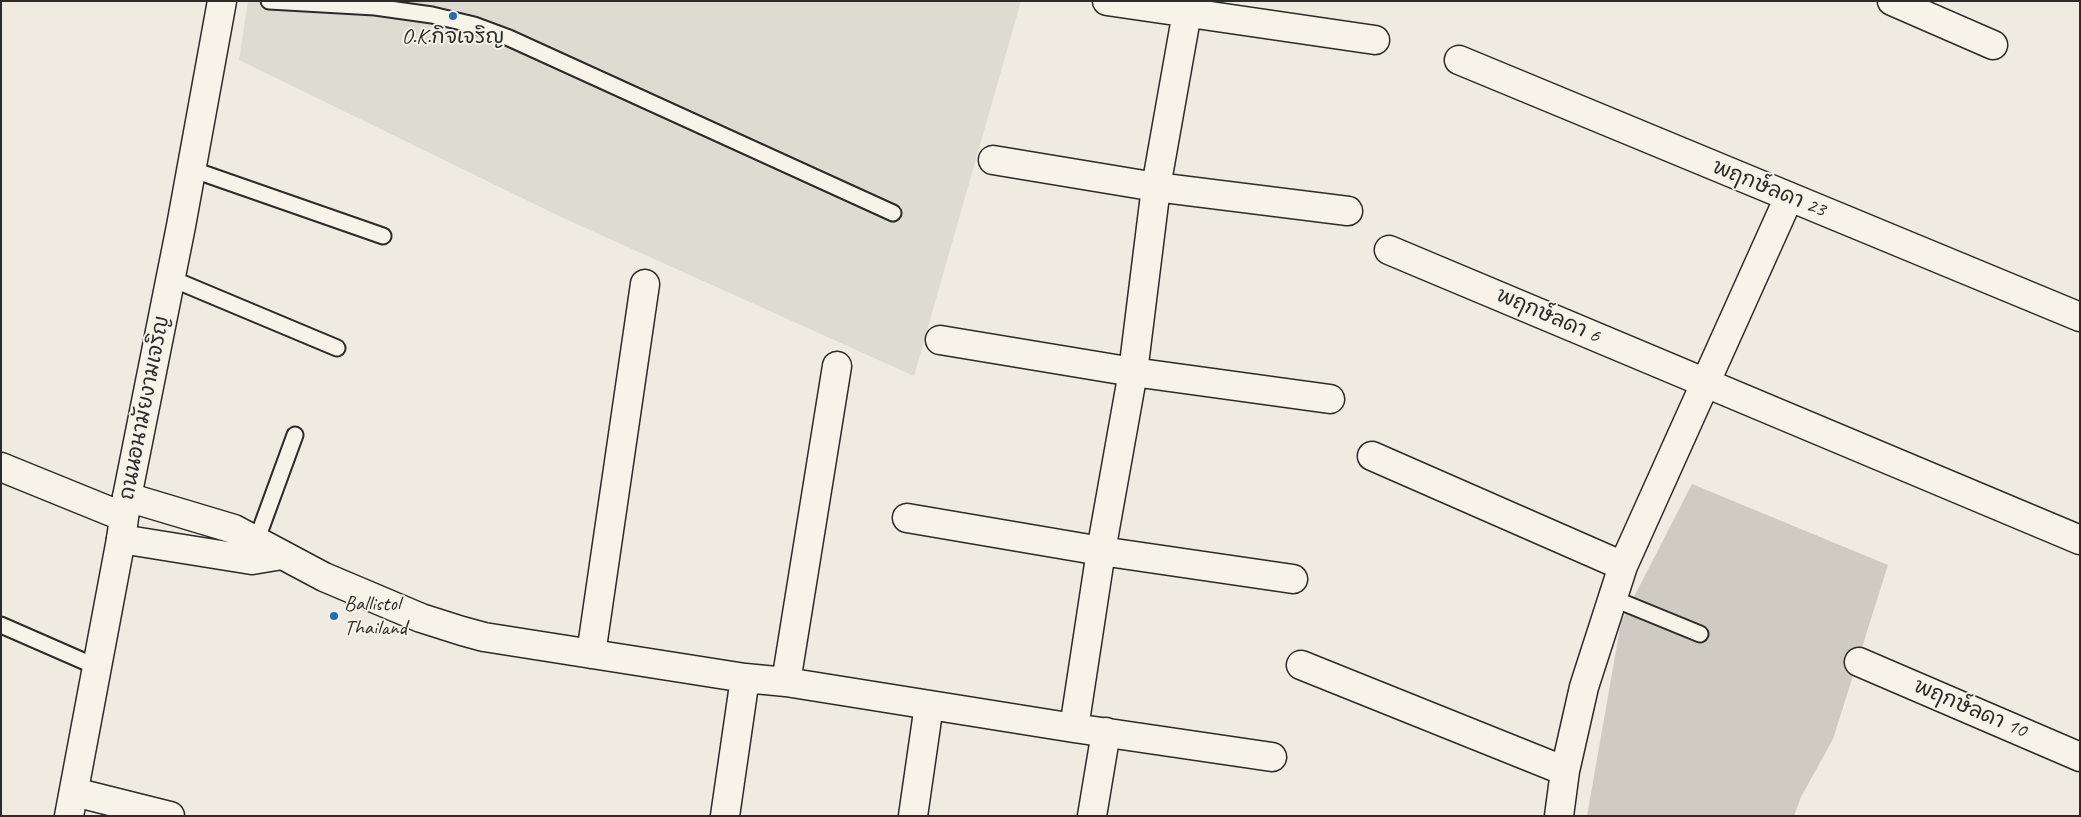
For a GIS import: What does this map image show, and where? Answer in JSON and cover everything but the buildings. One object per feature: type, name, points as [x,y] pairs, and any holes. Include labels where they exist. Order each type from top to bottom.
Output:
[{"type":"street","name":"ถนนอนามัยงามเจริญ","points":[[72,804],[222,1]]},
{"type":"street","points":[[1107,1],[1188,8],[1376,40]]},
{"type":"street","points":[[1892,1],[1993,46]]},
{"type":"street","points":[[1074,728],[1100,551],[1133,372],[1156,186],[1188,8]]},
{"type":"street","name":"พฤกษ์ลดา 23","points":[[1459,60],[2080,317]]},
{"type":"street","points":[[993,160],[1156,186],[1348,212]]},
{"type":"street","points":[[1559,816],[1565,771],[1584,687],[1612,598],[1624,566],[1789,197]]},
{"type":"street","name":"พฤกษ์ลดา 6","points":[[1389,250],[2080,540]]},
{"type":"street","points":[[591,654],[645,284]]},
{"type":"street","points":[[940,340],[1133,372],[1330,399]]},
{"type":"street","points":[[786,682],[837,366]]},
{"type":"street","points":[[1372,456],[1624,566]]},
{"type":"street","points":[[1,467],[124,518],[282,556],[324,577],[421,618],[462,632],[745,678],[786,682],[1074,728],[1272,756]]},
{"type":"street","points":[[124,518],[234,529],[254,550]]},
{"type":"street","points":[[907,518],[1100,551],[1293,579]]},
{"type":"street","name":"พฤกษ์ลดา 10","points":[[1859,662],[2080,757]]},
{"type":"street","points":[[1301,665],[1565,771]]},
{"type":"street","points":[[725,816],[745,678]]},
{"type":"street","points":[[913,816],[929,705]]},
{"type":"street","points":[[1092,816],[1106,732]]},
{"type":"street","points":[[72,804],[170,816]]},
{"type":"lane","points":[[269,1],[375,7],[432,15],[474,25],[510,38],[893,213]]},
{"type":"lane","points":[[191,169],[383,236]]},
{"type":"lane","points":[[170,278],[337,348]]},
{"type":"lane","points":[[254,550],[295,435]]},
{"type":"lane","points":[[1612,598],[1700,634]]},
{"type":"lane","points":[[1,625],[97,667]]},
{"type":"shaded area","points":[[248,1],[1021,1],[914,376],[561,217],[239,60]]},
{"type":"shaded area","points":[[1692,484],[1888,565],[1833,739],[1801,797],[1794,816],[1587,816],[1621,622]]},
{"type":"place","name":"O.K.กิจเจริญ","points":[[453,16]]},
{"type":"place","name":"Ballistol Thailand","points":[[334,616]]}]
